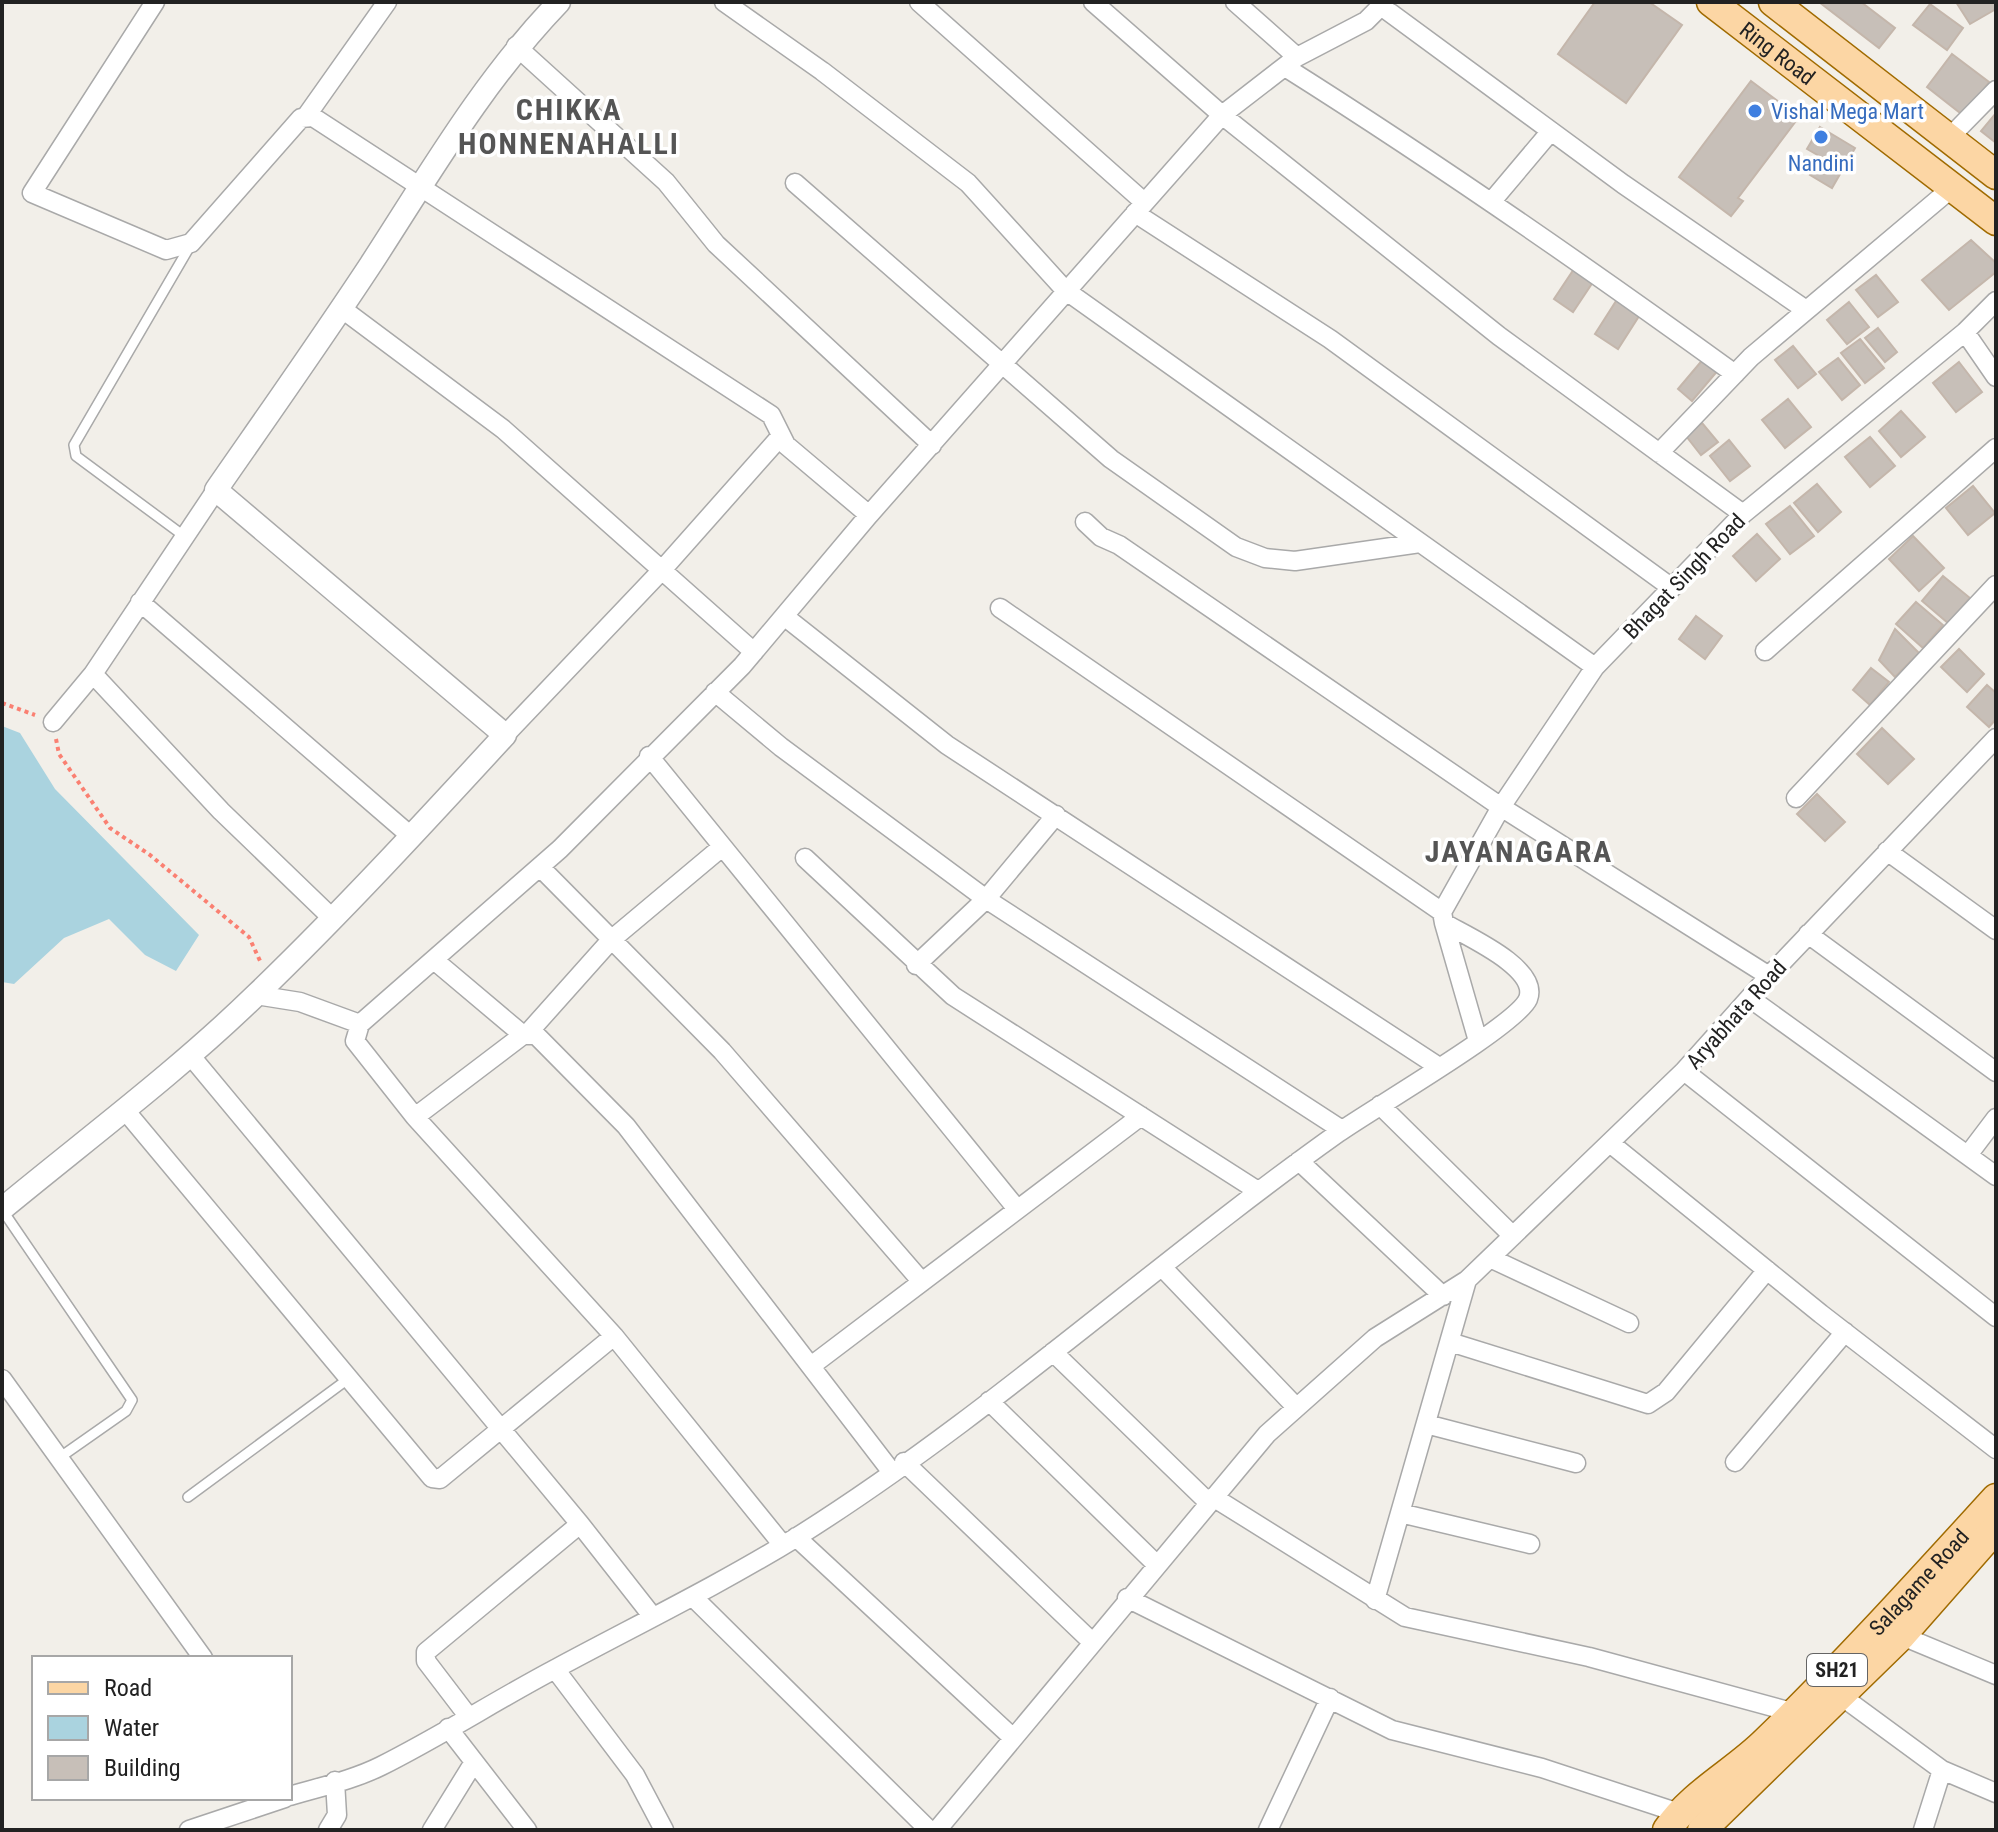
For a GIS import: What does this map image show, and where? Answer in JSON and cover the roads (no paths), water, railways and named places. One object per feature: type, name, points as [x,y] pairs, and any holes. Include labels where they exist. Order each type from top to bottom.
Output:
[{"type":"main road","name":"Ring Road","points":[[1711,2],[1996,221]]},
{"type":"main road","name":"Ring Road","points":[[1773,2],[1996,175]]},
{"type":"main road","name":"Salagame Road","points":[[1890,1631],[1996,1498]]},
{"type":"main road","points":[[1702,1830],[1890,1631],[1996,1528]]},
{"type":"main road","name":"SH21","points":[[1673,1822],[1759,1749],[1795,1713],[1833,1690]]},
{"type":"street","points":[[155,2],[32,193],[166,250],[191,243],[301,118],[307,115],[387,2]]},
{"type":"street","points":[[53,722],[93,674],[341,308],[419,185],[516,46],[559,2]]},
{"type":"street","points":[[724,2],[822,71],[968,183],[1065,290],[1595,667]]},
{"type":"street","points":[[919,2],[1140,208],[1330,339],[1672,588]]},
{"type":"street","points":[[1093,2],[1222,115],[1499,336],[1743,514]]},
{"type":"street","points":[[1235,2],[1291,62],[1735,374]]},
{"type":"street","points":[[1013,1738],[789,1541],[614,1336],[415,1117],[355,1041],[360,1024],[540,867],[754,652],[1065,290],[1222,115],[1291,62],[1366,21],[1383,4],[1551,131],[1806,310]]},
{"type":"street","points":[[516,46],[666,182],[716,244],[932,445]]},
{"type":"street","points":[[1949,138],[1996,90]]},
{"type":"street","points":[[307,115],[771,415],[779,425],[780,437],[869,515]]},
{"type":"street","points":[[1492,201],[1551,131]]},
{"type":"street","points":[[795,183],[1111,459],[1250,554],[1295,561],[1420,543]]},
{"type":"street","points":[[1659,453],[1735,374],[1953,187]]},
{"type":"street","name":"Bhagat Singh Road","points":[[1443,917],[1501,807],[1595,667],[1743,514],[1965,332],[1996,301]]},
{"type":"street","points":[[341,308],[503,429],[754,652]]},
{"type":"street","points":[[1965,332],[1996,377]]},
{"type":"street","points":[[2,1209],[190,1055],[256,995],[412,837],[662,570],[780,437]]},
{"type":"street","points":[[1765,651],[1996,448]]},
{"type":"street","points":[[216,490],[505,735]]},
{"type":"street","points":[[1085,522],[1101,537],[1119,545],[1501,807],[1769,976]]},
{"type":"street","points":[[1796,798],[1996,585]]},
{"type":"street","points":[[140,602],[412,837]]},
{"type":"street","points":[[292,1792],[378,1768],[468,1716],[693,1597],[789,1541],[989,1401],[1299,1161],[1520,1010],[1529,987],[1525,975],[1512,963],[1000,608]]},
{"type":"street","points":[[784,616],[947,745],[1439,1067]]},
{"type":"street","points":[[93,674],[221,811],[332,918]]},
{"type":"street","points":[[715,692],[781,747],[986,899],[1342,1130]]},
{"type":"street","name":"Aryabhata Road","points":[[937,1830],[1127,1598],[1295,1406],[1375,1338],[1467,1280],[1684,1071],[1887,851],[1994,746]]},
{"type":"street","points":[[649,756],[1017,1209]]},
{"type":"street","points":[[916,965],[986,899],[1056,815]]},
{"type":"street","points":[[415,1117],[526,1034],[611,940],[722,847]]},
{"type":"street","points":[[1887,851],[1996,930]]},
{"type":"street","points":[[805,858],[916,965],[979,1015],[1258,1191]]},
{"type":"street","points":[[540,867],[722,1051],[922,1282]]},
{"type":"street","points":[[1443,917],[1478,1041]]},
{"type":"street","points":[[1808,934],[1996,1072]]},
{"type":"street","points":[[434,960],[526,1034],[541,1040],[626,1126],[811,1366],[897,1467],[1092,1642]]},
{"type":"street","points":[[256,995],[300,1002],[360,1024]]},
{"type":"street","points":[[1751,999],[1996,1176]]},
{"type":"street","points":[[190,1055],[580,1524],[653,1617]]},
{"type":"street","points":[[1684,1071],[1996,1317]]},
{"type":"street","points":[[1380,1105],[1513,1236]]},
{"type":"street","points":[[124,1109],[428,1474],[436,1479],[503,1431],[614,1336]]},
{"type":"street","points":[[811,1366],[1141,1116]]},
{"type":"street","points":[[1968,1155],[1996,1118]]},
{"type":"street","points":[[1610,1143],[1996,1449]]},
{"type":"street","points":[[1299,1161],[1443,1296]]},
{"type":"street","points":[[1490,1258],[1629,1323]]},
{"type":"street","points":[[1162,1267],[1295,1406]]},
{"type":"street","points":[[1450,1342],[1648,1404],[1666,1392],[1767,1270]]},
{"type":"street","points":[[1375,1600],[1467,1280]]},
{"type":"street","points":[[1735,1462],[1845,1332]]},
{"type":"street","points":[[1053,1352],[1211,1500],[1405,1617],[1589,1657],[1795,1713]]},
{"type":"street","points":[[2,1379],[202,1656]]},
{"type":"street","points":[[989,1401],[1156,1564]]},
{"type":"street","points":[[1426,1424],[1576,1463]]},
{"type":"street","points":[[1400,1513],[1530,1544]]},
{"type":"street","points":[[468,1716],[426,1661],[426,1652],[580,1524]]},
{"type":"street","points":[[693,1597],[929,1830]]},
{"type":"street","points":[[1127,1598],[1392,1730],[1542,1768],[1673,1822]]},
{"type":"street","points":[[1890,1631],[1996,1675]]},
{"type":"street","points":[[555,1669],[635,1775],[664,1830]]},
{"type":"street","points":[[1833,1690],[1942,1770],[1996,1793]]},
{"type":"street","points":[[1268,1830],[1330,1698]]},
{"type":"street","points":[[448,1728],[527,1830]]},
{"type":"street","points":[[432,1830],[474,1762]]},
{"type":"street","points":[[1923,1830],[1942,1770]]},
{"type":"street","points":[[328,1830],[337,1815],[335,1781]]},
{"type":"street","points":[[189,1830],[270,1800]]},
{"type":"lane","points":[[184,536],[76,456],[74,445],[191,243]]},
{"type":"lane","points":[[2,1209],[132,1400],[126,1411],[59,1458]]},
{"type":"lane","points":[[188,1497],[348,1379]]},
{"type":"water","points":[[2,726],[20,733],[55,789],[199,935],[176,971],[145,955],[109,919],[64,938],[14,984],[2,982]]},
{"type":"place","name":"Vishal Mega Mart","points":[[1755,111]]},
{"type":"place","name":"Nandini","points":[[1821,137]]},
{"type":"district","name":"CHIKKA HONNENAHALLI","points":[[569,127]]},
{"type":"district","name":"JAYANAGARA","points":[[1519,852]]}]
